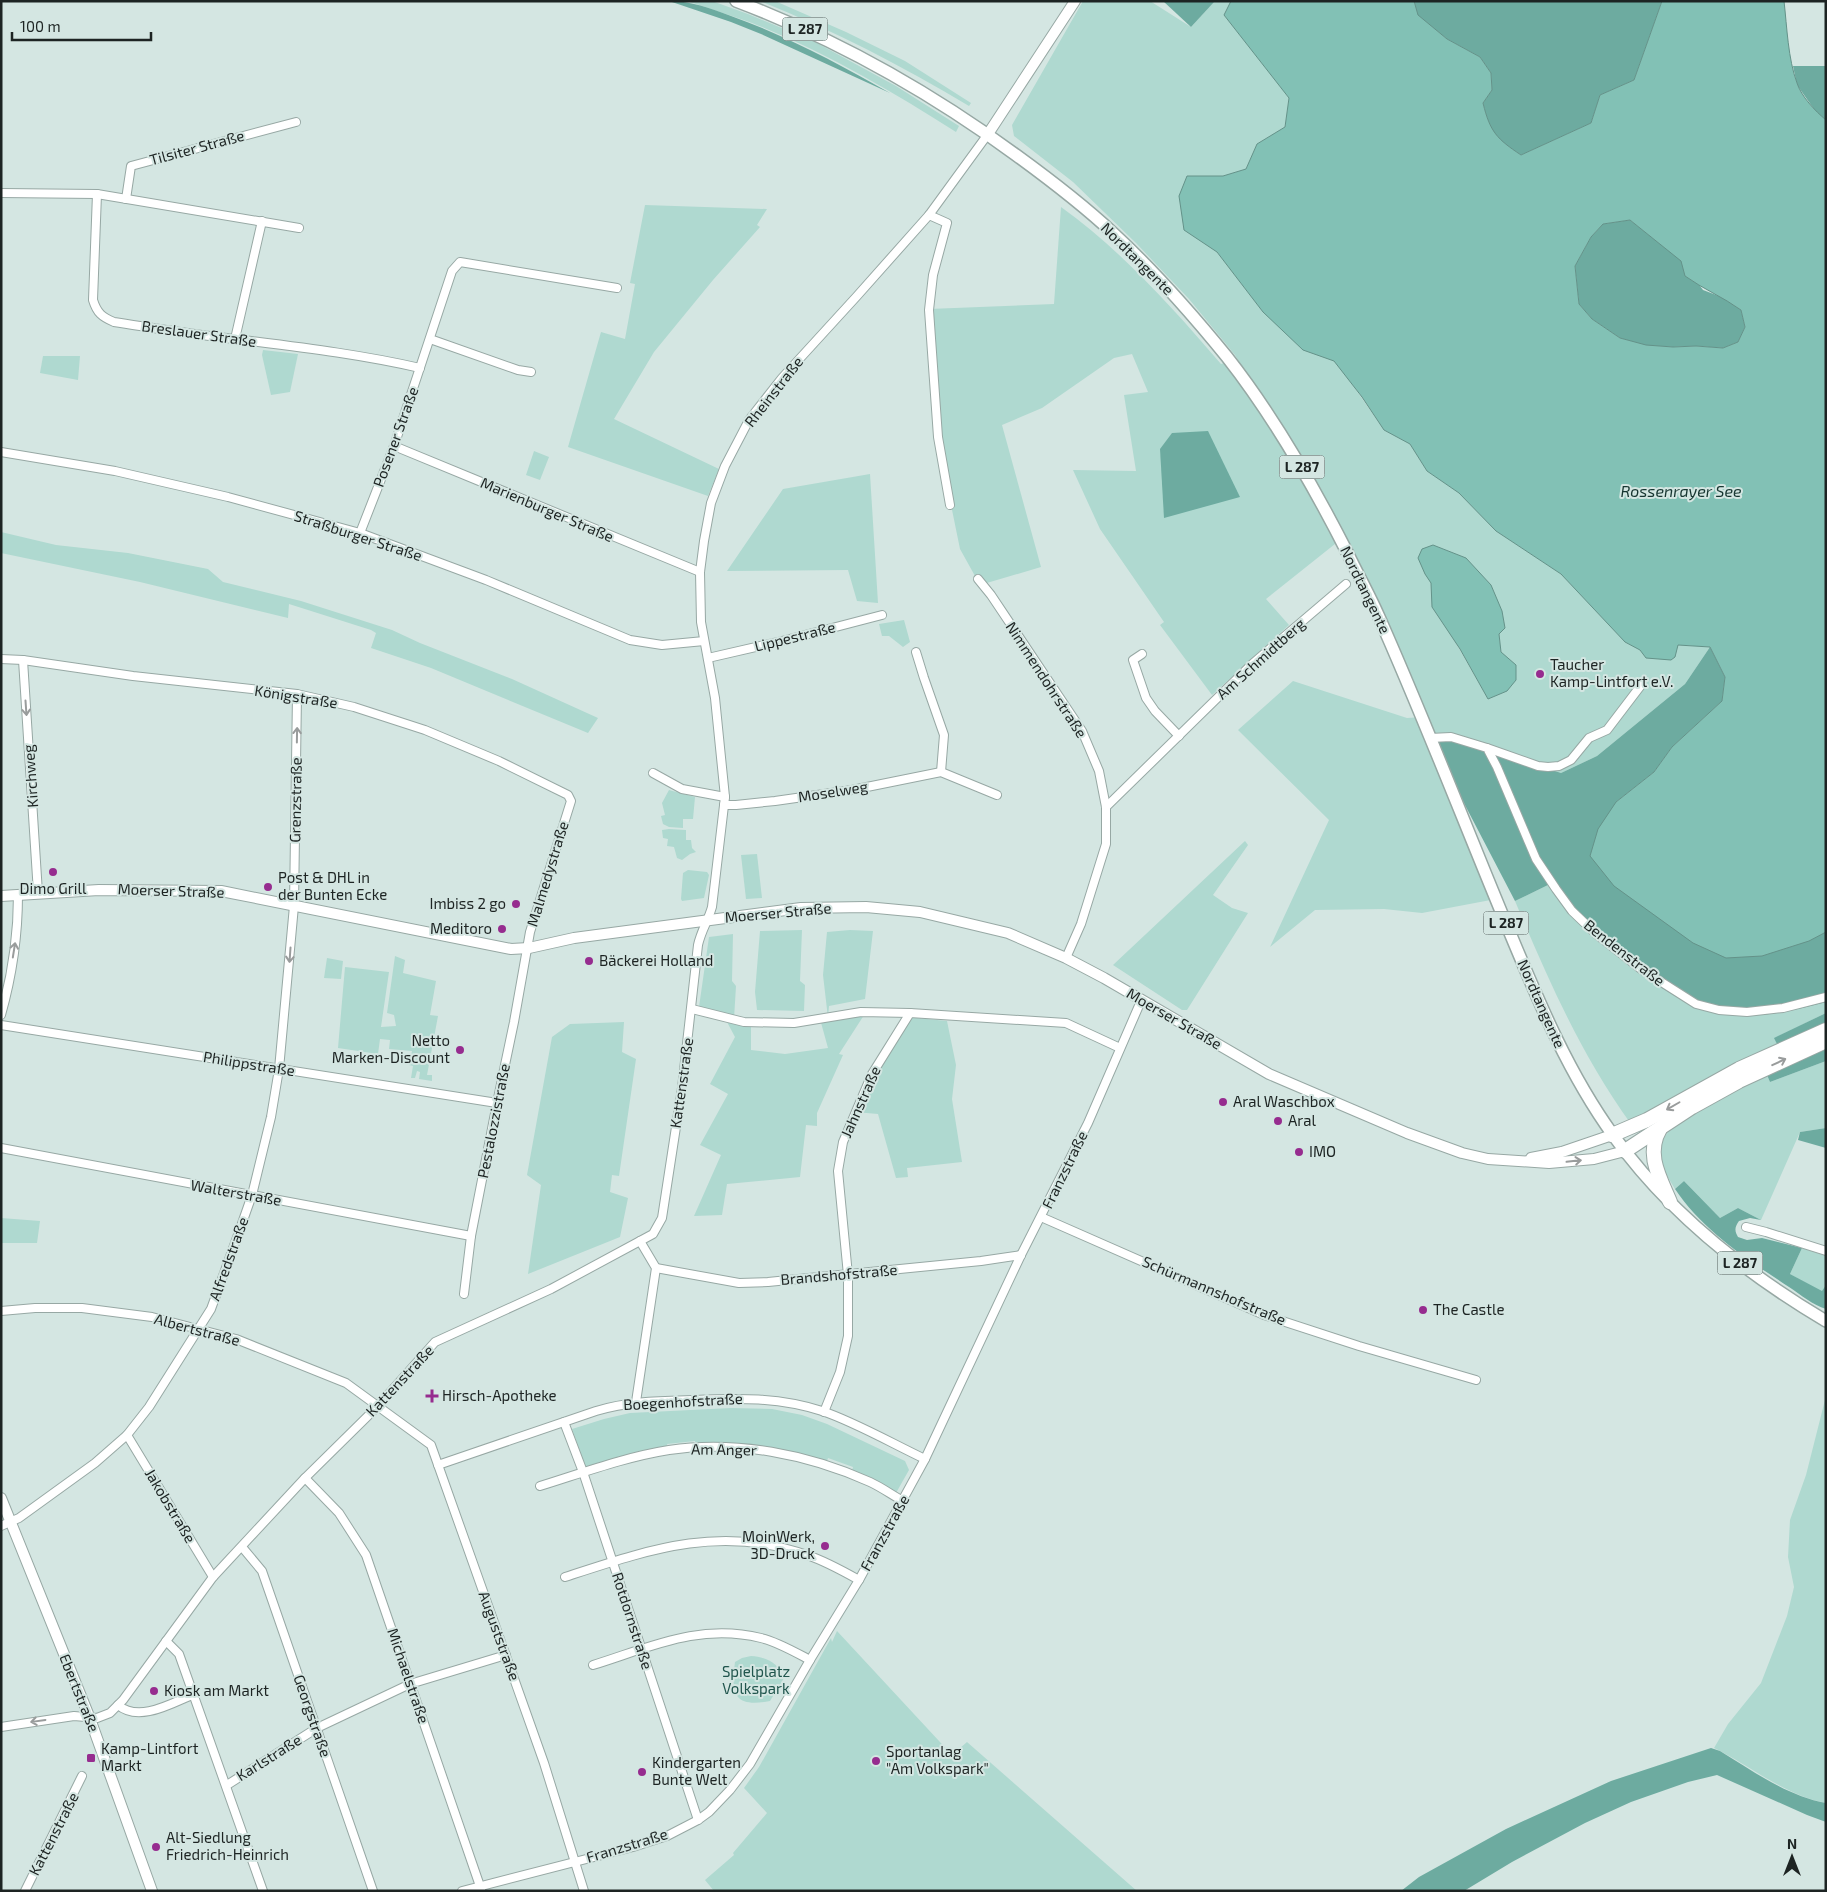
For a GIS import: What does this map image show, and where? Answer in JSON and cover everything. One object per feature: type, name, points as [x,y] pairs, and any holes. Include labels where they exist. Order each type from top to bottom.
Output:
[{"type":"highway","points":[[1612,1135],[1647,1120],[1739,1069],[1826,1030]]},
{"type":"highway","points":[[1625,1151],[1692,1107],[1739,1081],[1826,1041]]},
{"type":"highway","points":[[1661,1128],[1654,1143],[1654,1161],[1670,1202]]},
{"type":"main road","name":"Nordtangente","points":[[736,1],[813,32],[872,63],[988,134],[1063,189],[1114,234],[1184,307],[1230,361],[1284,438],[1314,486],[1377,612],[1531,984],[1574,1073],[1612,1135],[1670,1202],[1724,1251],[1826,1321]]},
{"type":"street","points":[[988,134],[1075,1]]},
{"type":"street","name":"Tilsiter Straße","points":[[126,199],[131,166],[296,122]]},
{"type":"street","name":"Rheinstraße","points":[[708,920],[715,894],[724,801],[717,714],[701,622],[700,572],[711,503],[725,466],[749,420],[782,378],[930,214],[988,134]]},
{"type":"street","points":[[1,193],[97,194],[299,228]]},
{"type":"street","name":"Breslauer Straße","points":[[97,194],[93,300],[96,311],[103,318],[114,322],[334,351],[420,368]]},
{"type":"street","points":[[930,214],[947,223],[933,275],[929,310],[939,446],[950,505]]},
{"type":"street","points":[[235,339],[262,221]]},
{"type":"street","name":"Posener Straße","points":[[360,533],[394,446],[452,271],[460,262],[617,288]]},
{"type":"street","points":[[430,340],[518,370],[531,372]]},
{"type":"street","name":"Marienburger Straße","points":[[394,446],[700,572]]},
{"type":"street","name":"Straßburger Straße","points":[[1,452],[143,478],[228,497],[360,533],[486,580],[630,640],[662,645],[704,641]]},
{"type":"street","name":"Nimmendohrstraße","points":[[978,579],[991,595],[1082,731],[1099,771],[1106,807],[1106,844],[1081,924],[1066,958]]},
{"type":"street","name":"Am Schmidtberg","points":[[1106,807],[1251,665],[1346,584]]},
{"type":"street","name":"Lippestraße","points":[[708,658],[882,615]]},
{"type":"street","points":[[916,652],[944,735],[941,772],[997,796]]},
{"type":"street","points":[[1142,654],[1133,660],[1146,698],[1155,711],[1179,736]]},
{"type":"street","name":"Königstraße","points":[[1,659],[23,660],[133,676],[298,694],[354,707],[425,730],[499,761],[568,795],[571,801]]},
{"type":"street","name":"Kirchweg","points":[[23,660],[38,893]]},
{"type":"street","points":[[1430,738],[1451,737],[1538,766],[1559,766],[1571,760],[1589,738],[1607,730],[1642,684]]},
{"type":"street","name":"Grenzstraße","points":[[294,906],[298,694]]},
{"type":"street","name":"Bendenstraße","points":[[1487,748],[1536,859],[1556,889],[1572,911],[1595,933],[1641,968],[1696,1004],[1719,1010],[1747,1012],[1783,1008],[1826,998]]},
{"type":"street","name":"Moselweg","points":[[724,801],[736,805],[765,802],[852,790],[941,772]]},
{"type":"street","points":[[653,773],[682,789],[724,801]]},
{"type":"street","name":"Malmedystraße","points":[[529,948],[530,932],[571,801]]},
{"type":"street","name":"Moerser Straße","points":[[1,896],[117,889],[200,890],[240,894],[511,949],[529,948],[574,938],[801,908],[866,907],[920,912],[1008,933],[1066,958],[1269,1074],[1407,1133],[1462,1153],[1508,1161],[1565,1162],[1600,1158],[1625,1151]]},
{"type":"street","points":[[1,1015],[6,997],[15,942],[18,895]]},
{"type":"street","name":"Alfredstraße","points":[[6,1524],[18,1518],[95,1463],[127,1435],[149,1407],[200,1330],[211,1309],[252,1195],[270,1117],[279,1069],[294,906]]},
{"type":"street","name":"Kattenstraße","points":[[1,1727],[74,1716],[97,1718],[110,1713],[118,1705],[213,1577],[305,1478],[377,1407],[435,1342],[551,1289],[653,1234],[662,1218],[692,1009],[698,945],[703,926],[708,920]]},
{"type":"street","name":"Pestalozzistraße","points":[[464,1294],[471,1236],[496,1104],[529,948]]},
{"type":"street","name":"Franzstraße","points":[[462,1891],[480,1888],[632,1848],[660,1838],[698,1820],[708,1812],[730,1790],[750,1764],[859,1580],[925,1459],[1021,1255],[1042,1217],[1088,1123],[1141,1000]]},
{"type":"street","points":[[692,1009],[744,1022],[794,1023],[861,1012],[910,1013],[1066,1023],[1120,1048]]},
{"type":"street","name":"Jahnstraße","points":[[824,1412],[840,1372],[848,1336],[848,1275],[838,1171],[843,1142],[872,1074],[910,1013]]},
{"type":"street","name":"Philippstraße","points":[[1,1025],[496,1104]]},
{"type":"street","name":"Moerser Straße","points":[[1508,1161],[1562,1152],[1612,1135]]},
{"type":"street","name":"Walterstraße","points":[[1,1148],[471,1236]]},
{"type":"street","name":"Schürmannshofstraße","points":[[1042,1217],[1264,1315],[1359,1346],[1476,1380]]},
{"type":"street","points":[[1746,1227],[1826,1251]]},
{"type":"street","points":[[636,1402],[656,1268],[640,1241]]},
{"type":"street","name":"Brandshofstraße","points":[[656,1268],[740,1282],[768,1282],[981,1261],[1021,1255]]},
{"type":"street","name":"Albertstraße","points":[[1,1311],[35,1308],[82,1308],[152,1317],[236,1339],[346,1383],[377,1407]]},
{"type":"street","name":"Boegenhofstraße","points":[[438,1465],[607,1408],[636,1402],[759,1398],[786,1401],[824,1412],[925,1459]]},
{"type":"street","name":"Auguststraße","points":[[377,1407],[431,1445],[544,1763],[584,1891]]},
{"type":"street","name":"Rotdornstraße","points":[[564,1422],[613,1561],[698,1820]]},
{"type":"street","name":"Jakobstraße","points":[[127,1435],[213,1577]]},
{"type":"street","name":"Am Anger","points":[[540,1486],[583,1472],[668,1450],[695,1448],[746,1449],[786,1454],[823,1464],[871,1482],[903,1501]]},
{"type":"street","name":"Michaelstraße","points":[[305,1478],[339,1513],[366,1555],[480,1888]]},
{"type":"street","name":"Ebertstraße","points":[[1,1498],[6,1524],[89,1716],[152,1891]]},
{"type":"street","points":[[564,1578],[653,1549],[692,1542],[752,1543],[808,1555],[859,1580]]},
{"type":"street","name":"Georgstraße","points":[[242,1547],[262,1571],[373,1891]]},
{"type":"street","points":[[593,1665],[686,1636],[728,1633],[762,1638],[810,1660]]},
{"type":"street","points":[[166,1641],[179,1654],[264,1891]]},
{"type":"street","name":"Karlstraße","points":[[227,1785],[317,1728],[410,1684],[506,1655]]},
{"type":"street","points":[[118,1705],[124,1711],[135,1713],[150,1711],[194,1694]]},
{"type":"street","name":"Kattenstraße","points":[[25,1891],[82,1776]]},
{"type":"green space","points":[[687,1],[712,1],[815,42],[896,86],[959,126],[956,132],[882,87],[831,59],[779,34]]},
{"type":"green space","points":[[760,1],[775,1],[846,32],[905,61],[971,103],[969,106],[867,49]]},
{"type":"green space","points":[[1083,1],[1150,1],[1191,27],[1215,1],[1231,1],[1224,15],[1289,98],[1285,127],[1257,144],[1246,169],[1223,176],[1187,176],[1186,231],[1217,252],[1263,312],[1336,361],[1384,430],[1410,444],[1427,471],[1459,493],[1496,531],[1561,574],[1625,642],[1640,650],[1675,657],[1677,645],[1710,647],[1685,684],[1597,756],[1561,773],[1487,748],[1432,738],[1496,899],[1422,913],[1384,909],[1315,910],[1270,947],[1329,820],[1238,730],[1293,681],[1407,718],[1423,717],[1340,540],[1266,599],[1289,625],[1212,695],[1160,625],[1164,622],[1100,529],[1073,470],[1136,471],[1124,395],[1148,392],[1132,354],[1114,358],[1042,408],[1002,425],[1041,567],[980,585],[960,549],[939,446],[929,309],[1054,304],[1061,207],[1126,261],[1165,301],[1221,364],[1230,361],[1279,430],[1235,355],[1189,299],[1136,243],[1073,182],[1014,136],[1012,125]],"holes":[[[1433,545],[1466,558],[1491,585],[1502,612],[1505,628],[1499,634],[1506,691],[1488,699],[1453,638],[1432,607]]]},
{"type":"green space","points":[[645,205],[767,209],[757,225],[760,227],[713,280],[654,352],[614,419],[719,469],[708,496],[568,447],[601,332],[625,339],[635,284],[630,283]]},
{"type":"green space","points":[[263,350],[298,354],[290,392],[271,395],[262,355]]},
{"type":"green space","points":[[43,356],[80,356],[78,380],[40,373]]},
{"type":"green space","points":[[534,451],[549,457],[540,480],[526,475]]},
{"type":"green space","points":[[870,474],[878,603],[857,601],[848,570],[727,571],[783,489]]},
{"type":"green space","points":[[1,532],[56,545],[128,553],[208,569],[223,582],[301,601],[392,630],[512,679],[598,718],[588,733],[431,668],[371,648],[376,633],[371,630],[289,604],[288,618],[140,582],[1,553]]},
{"type":"green space","points":[[904,620],[910,642],[903,647],[889,636],[882,636],[879,624]]},
{"type":"green space","points":[[669,790],[695,797],[693,819],[683,819],[683,828],[669,827],[663,824],[661,816],[665,815],[662,803]]},
{"type":"green space","points":[[662,830],[686,830],[686,840],[691,840],[692,848],[696,852],[682,860],[677,858],[674,847],[667,846],[668,839],[663,838]]},
{"type":"green space","points":[[1245,841],[1248,845],[1213,895],[1232,908],[1248,913],[1187,1010],[1182,1010],[1113,965]]},
{"type":"green space","points":[[757,854],[762,898],[746,899],[741,855]]},
{"type":"green space","points":[[688,870],[707,872],[709,875],[704,898],[682,901],[683,873]]},
{"type":"green space","points":[[1548,885],[1565,908],[1627,962],[1668,992],[1696,1006],[1776,1013],[1826,1002],[1826,1013],[1775,1038],[1778,1046],[1631,1124],[1596,1071],[1581,1044],[1553,988],[1515,901]]},
{"type":"green space","points":[[802,930],[800,981],[805,985],[804,1011],[757,1010],[755,992],[760,931]]},
{"type":"green space","points":[[873,931],[865,999],[829,1006],[828,1017],[866,1012],[839,1054],[843,1055],[817,1113],[817,1126],[806,1125],[800,1177],[727,1184],[722,1215],[694,1216],[721,1155],[700,1145],[728,1094],[710,1084],[735,1037],[727,1022],[751,1026],[751,1050],[785,1054],[828,1048],[820,1019],[828,1018],[823,975],[827,932]]},
{"type":"green space","points":[[733,934],[732,981],[736,986],[734,1019],[699,1007],[709,937]]},
{"type":"green space","points":[[395,956],[405,960],[403,973],[436,981],[430,1015],[438,1016],[427,1075],[432,1075],[432,1081],[419,1079],[420,1072],[417,1071],[415,1078],[411,1078],[413,1066],[409,1065],[412,1051],[389,1049],[390,1040],[380,1039],[378,1054],[338,1048],[345,967],[389,972],[381,1027],[396,1026],[394,1015],[387,1013]]},
{"type":"green space","points":[[327,958],[343,961],[341,979],[324,978]]},
{"type":"green space","points":[[907,1017],[947,1021],[956,1065],[952,1099],[962,1162],[907,1168],[908,1177],[896,1178],[878,1114],[855,1112]]},
{"type":"green space","points":[[624,1022],[622,1052],[636,1059],[619,1176],[612,1175],[610,1192],[628,1198],[620,1237],[528,1274],[541,1185],[527,1175],[552,1037],[570,1024]]},
{"type":"green space","points":[[1826,1061],[1826,1128],[1800,1132],[1761,1220],[1738,1208],[1720,1218],[1684,1181],[1675,1189],[1663,1167],[1660,1149],[1661,1143],[1667,1134],[1677,1124],[1708,1104],[1767,1075],[1770,1082]]},
{"type":"green space","points":[[1,1218],[40,1221],[37,1243],[1,1243]]},
{"type":"green space","points":[[1802,1248],[1826,1256],[1826,1285],[1822,1292],[1790,1274]]},
{"type":"green space","points":[[1826,1396],[1826,1803],[1796,1794],[1714,1748],[1728,1724],[1761,1683],[1787,1616],[1794,1587],[1788,1557],[1790,1520],[1806,1475]]},
{"type":"green space","points":[[731,1408],[772,1409],[802,1415],[827,1424],[905,1461],[909,1470],[896,1493],[852,1471],[853,1467],[828,1458],[827,1461],[794,1453],[696,1445],[695,1441],[667,1444],[668,1448],[590,1469],[585,1466],[572,1429],[630,1413]]},
{"type":"green space","name":"Sportanlag \"Am Volkspark\"","points":[[837,1631],[952,1755],[967,1742],[1137,1891],[714,1891],[705,1880],[734,1855],[733,1853],[767,1813],[744,1788],[759,1767],[831,1638],[832,1642]]},
{"type":"green space","name":"Spielplatz Volkspark","points":[[751,1656],[771,1662],[782,1673],[784,1678],[770,1701],[748,1702],[737,1696],[734,1682],[735,1662]]},
{"type":"shaded area","points":[[669,1],[685,2],[715,10],[772,32],[890,93],[761,34]]},
{"type":"shaded area","points":[[1163,1],[1215,1],[1191,27]]},
{"type":"shaded area","points":[[1414,1],[1662,1],[1634,80],[1600,95],[1591,123],[1521,155],[1499,139],[1488,122],[1483,103],[1492,90],[1491,73],[1480,57],[1447,39],[1417,15]]},
{"type":"shaded area","points":[[1793,66],[1826,66],[1826,120],[1816,112],[1797,85]]},
{"type":"shaded area","points":[[1630,220],[1682,261],[1703,290],[1724,298],[1741,310],[1745,327],[1738,342],[1723,348],[1646,346],[1620,338],[1592,319],[1579,304],[1575,266],[1591,237],[1603,224]]},
{"type":"shaded area","points":[[1208,431],[1240,497],[1164,518],[1160,449],[1172,433]]},
{"type":"shaded area","points":[[1710,647],[1725,677],[1722,701],[1672,747],[1654,772],[1616,802],[1814,938],[1826,932],[1826,1002],[1787,1011],[1747,1016],[1720,1013],[1702,1008],[1669,992],[1638,971],[1571,914],[1548,885],[1515,901],[1430,738],[1451,737],[1561,773],[1597,756],[1685,684]]},
{"type":"shaded area","points":[[1826,1013],[1826,1025],[1778,1046],[1774,1038]]},
{"type":"shaded area","points":[[1826,1049],[1826,1061],[1770,1082],[1767,1075]]},
{"type":"shaded area","points":[[1826,1128],[1826,1148],[1798,1140],[1800,1132]]},
{"type":"shaded area","points":[[1684,1181],[1720,1218],[1738,1208],[1761,1220],[1750,1218],[1739,1221],[1735,1229],[1738,1237],[1747,1240],[1762,1238],[1802,1248],[1790,1274],[1822,1291],[1826,1285],[1826,1309],[1807,1300],[1727,1244],[1699,1218],[1675,1189]]},
{"type":"shaded area","points":[[1711,1748],[1720,1751],[1784,1789],[1812,1800],[1826,1803],[1826,1822],[1717,1775],[1688,1782],[1631,1802],[1585,1823],[1512,1862],[1464,1891],[1401,1891],[1419,1877],[1506,1829],[1611,1781]]},
{"type":"water","name":"Rossenrayer See","points":[[1231,1],[1414,1],[1418,15],[1447,39],[1480,57],[1491,73],[1492,90],[1483,103],[1489,121],[1500,139],[1521,155],[1591,123],[1600,95],[1634,80],[1662,1],[1784,1],[1790,53],[1797,83],[1809,103],[1826,120],[1826,932],[1809,941],[1762,956],[1726,958],[1693,943],[1614,886],[1590,856],[1598,829],[1616,802],[1654,772],[1672,747],[1722,701],[1725,677],[1710,647],[1678,645],[1675,657],[1671,660],[1646,658],[1640,650],[1625,642],[1561,574],[1496,531],[1459,493],[1427,471],[1410,444],[1384,430],[1362,397],[1334,361],[1303,350],[1263,312],[1217,252],[1184,230],[1179,196],[1187,176],[1223,176],[1246,169],[1257,144],[1285,127],[1289,98],[1224,15]],"holes":[[[1630,220],[1681,261],[1685,276],[1741,310],[1745,327],[1738,342],[1723,348],[1646,345],[1620,338],[1592,319],[1579,304],[1575,266],[1591,237],[1603,224]]]},
{"type":"water","points":[[1433,545],[1466,558],[1491,585],[1502,611],[1505,628],[1499,634],[1501,652],[1516,665],[1516,680],[1507,691],[1488,699],[1460,649],[1432,607],[1431,583],[1418,558],[1422,549]]},
{"type":"place","name":"Taucher Kamp-Lintfort e.V.","points":[[1540,674]]},
{"type":"place","name":"Dimo Grill","points":[[53,872]]},
{"type":"place","name":"Post & DHL in der Bunten Ecke","points":[[268,887]]},
{"type":"place","name":"Imbiss 2 go","points":[[516,904]]},
{"type":"place","name":"Meditoro","points":[[502,929]]},
{"type":"place","name":"Bäckerei Holland","points":[[589,961]]},
{"type":"place","name":"Netto Marken-Discount","points":[[460,1050]]},
{"type":"place","name":"Aral Waschbox","points":[[1223,1102]]},
{"type":"place","name":"Aral","points":[[1278,1121]]},
{"type":"place","name":"IMO","points":[[1299,1152]]},
{"type":"place","name":"The Castle","points":[[1423,1310]]},
{"type":"place","name":"Hirsch-Apotheke","points":[[432,1396]]},
{"type":"place","name":"MoinWerk, 3D-Druck","points":[[825,1546]]},
{"type":"place","name":"Kiosk am Markt","points":[[154,1691]]},
{"type":"place","name":"Kamp-Lintfort Markt","points":[[91,1758]]},
{"type":"place","name":"Sportanlag \"Am Volkspark\"","points":[[876,1761]]},
{"type":"place","name":"Kindergarten Bunte Welt","points":[[642,1772]]},
{"type":"place","name":"Alt-Siedlung Friedrich-Heinrich","points":[[156,1847]]}]
